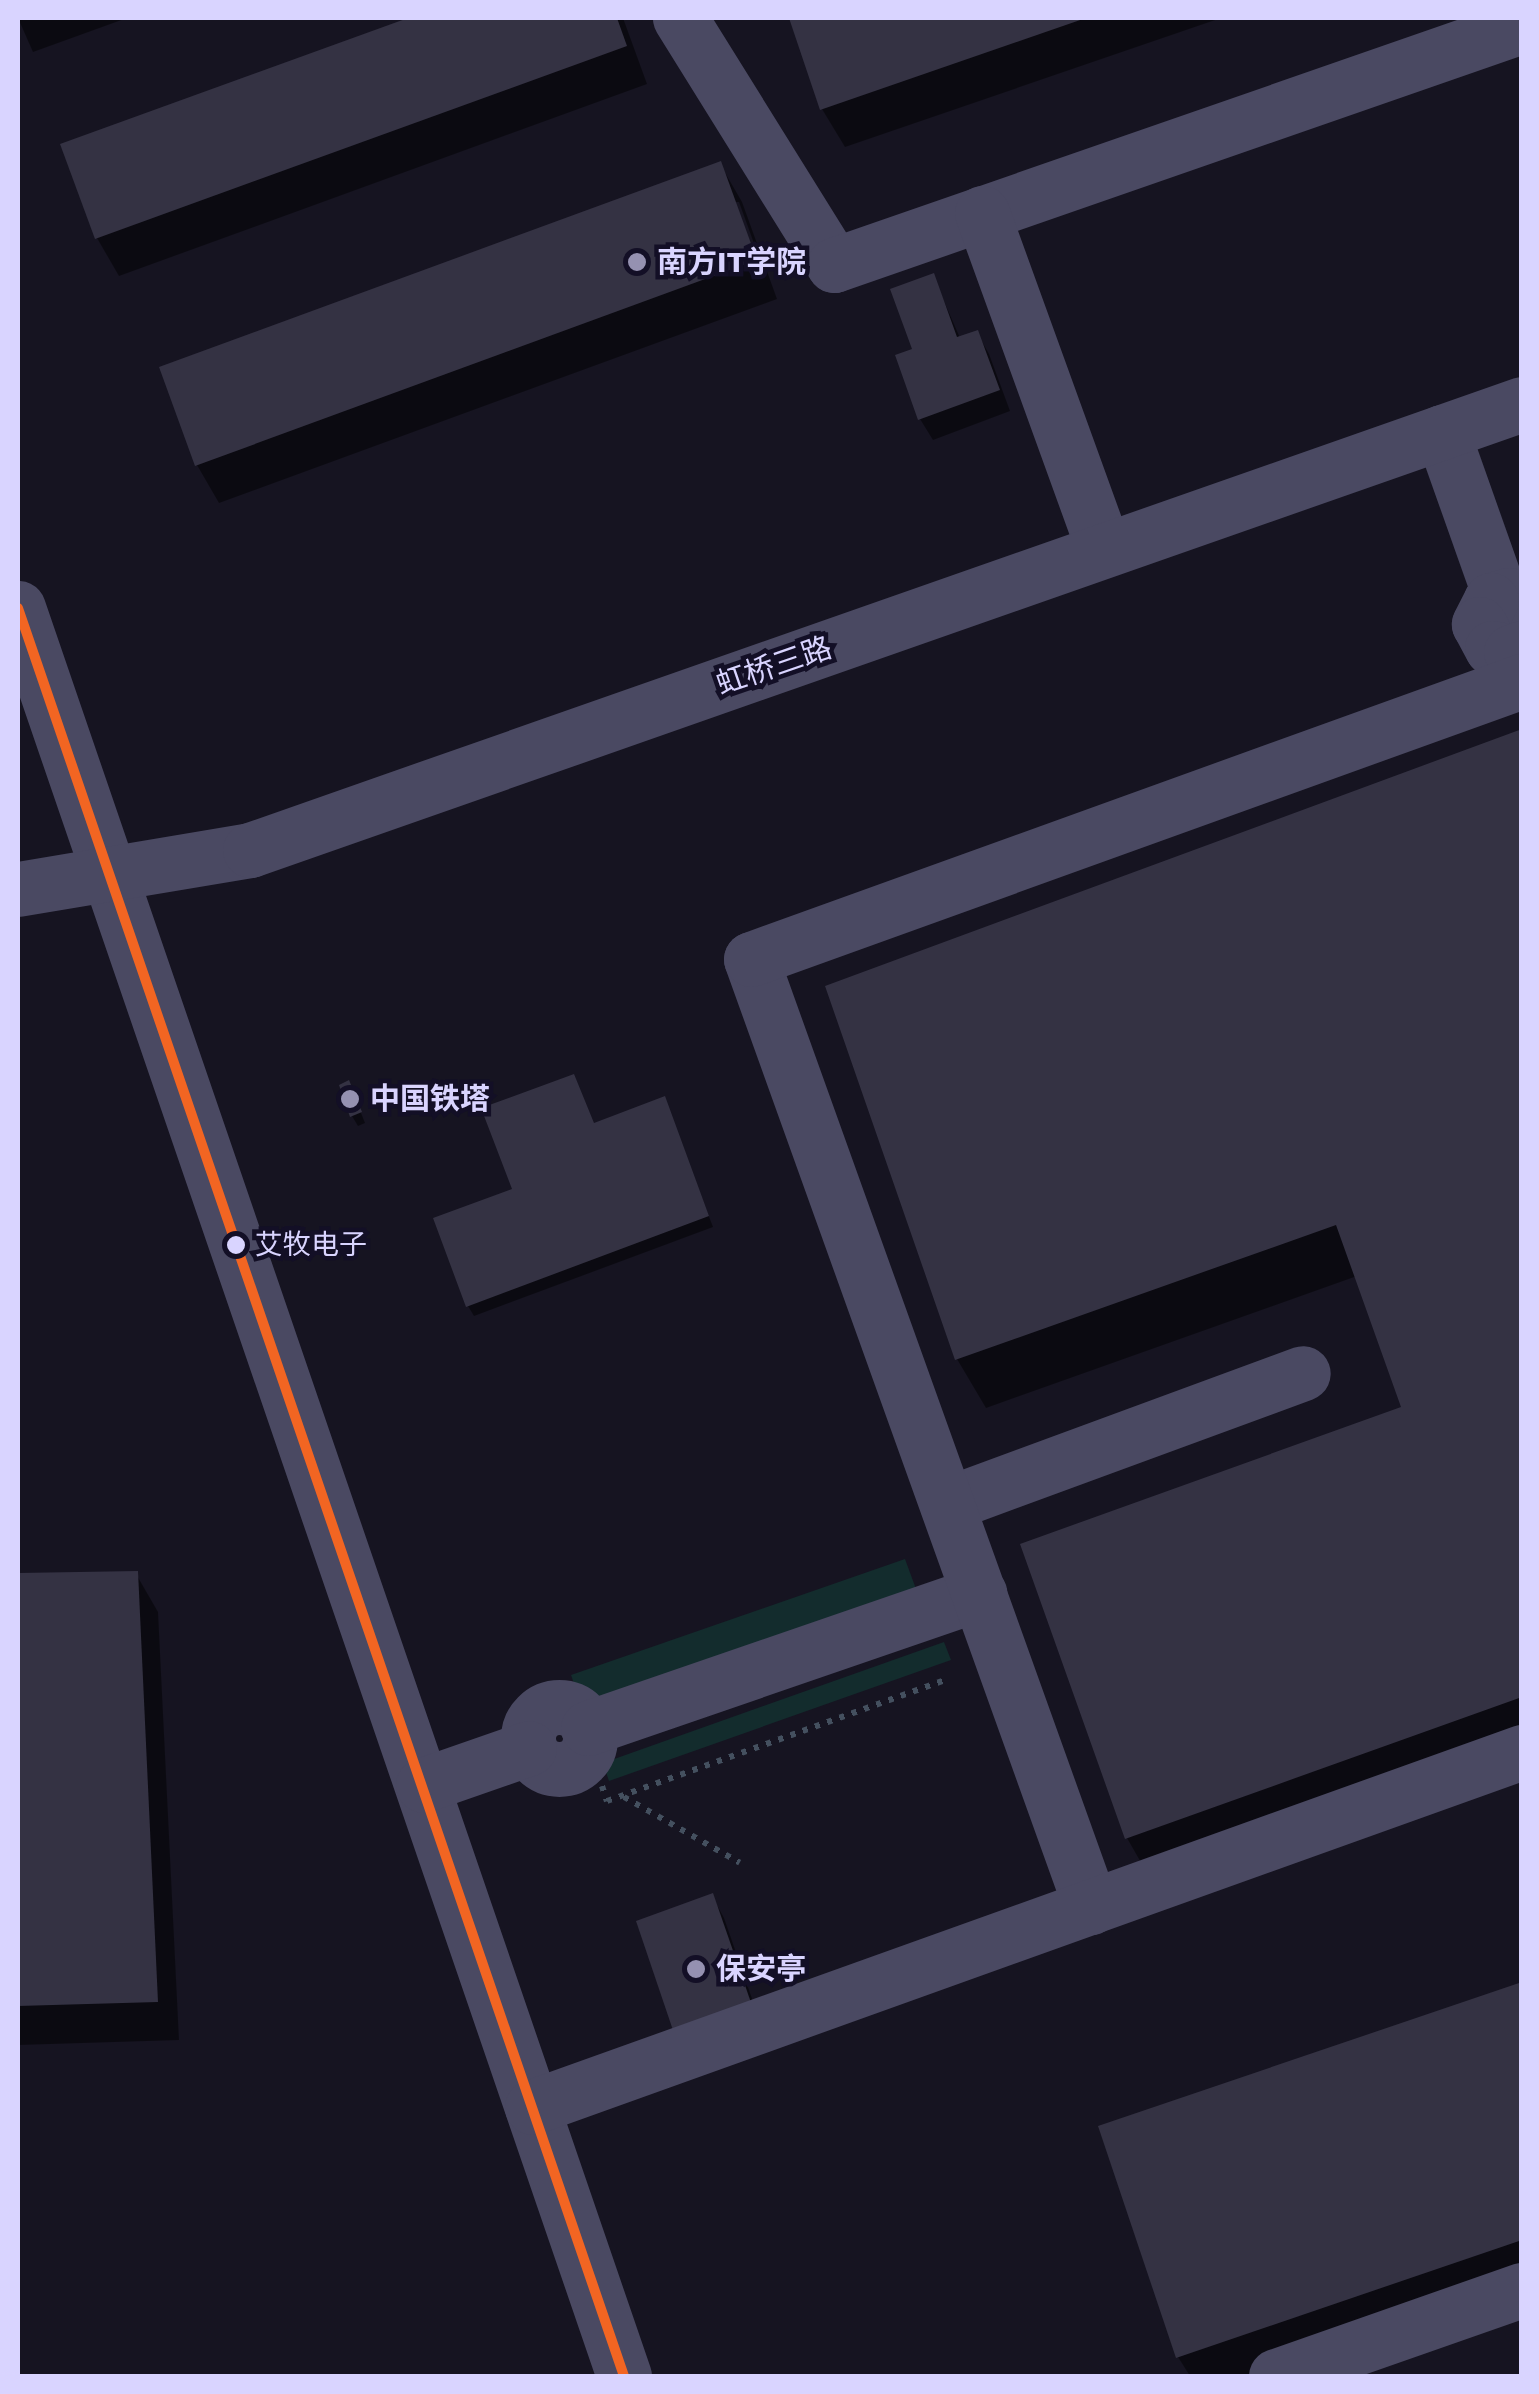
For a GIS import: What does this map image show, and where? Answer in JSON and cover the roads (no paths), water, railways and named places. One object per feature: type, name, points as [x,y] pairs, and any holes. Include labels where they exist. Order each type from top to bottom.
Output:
[{"type":"street","points":[[680,18],[834,266],[1522,26]]},
{"type":"street","points":[[982,213],[1104,550]]},
{"type":"street","name":"虹桥三路","points":[[18,890],[250,850],[1522,404]]},
{"type":"street","points":[[1091,1907],[751,959],[1517,639],[1442,432]]},
{"type":"street","points":[[18,608],[624,2376]]},
{"type":"street","points":[[948,1504],[1303,1374]]},
{"type":"street","points":[[422,1785],[529,1748],[534,1720],[549,1708],[576,1712],[588,1728],[979,1593]]},
{"type":"street","points":[[532,2107],[1522,1752]]},
{"type":"street","points":[[1276,2376],[1522,2290]]},
{"type":"place","name":"南方IT学院","points":[[637,262]]},
{"type":"place","name":"中国铁塔","points":[[350,1099]]},
{"type":"place","name":"艾牧电子","points":[[236,1245]]},
{"type":"place","name":"保安亭","points":[[696,1969]]}]
